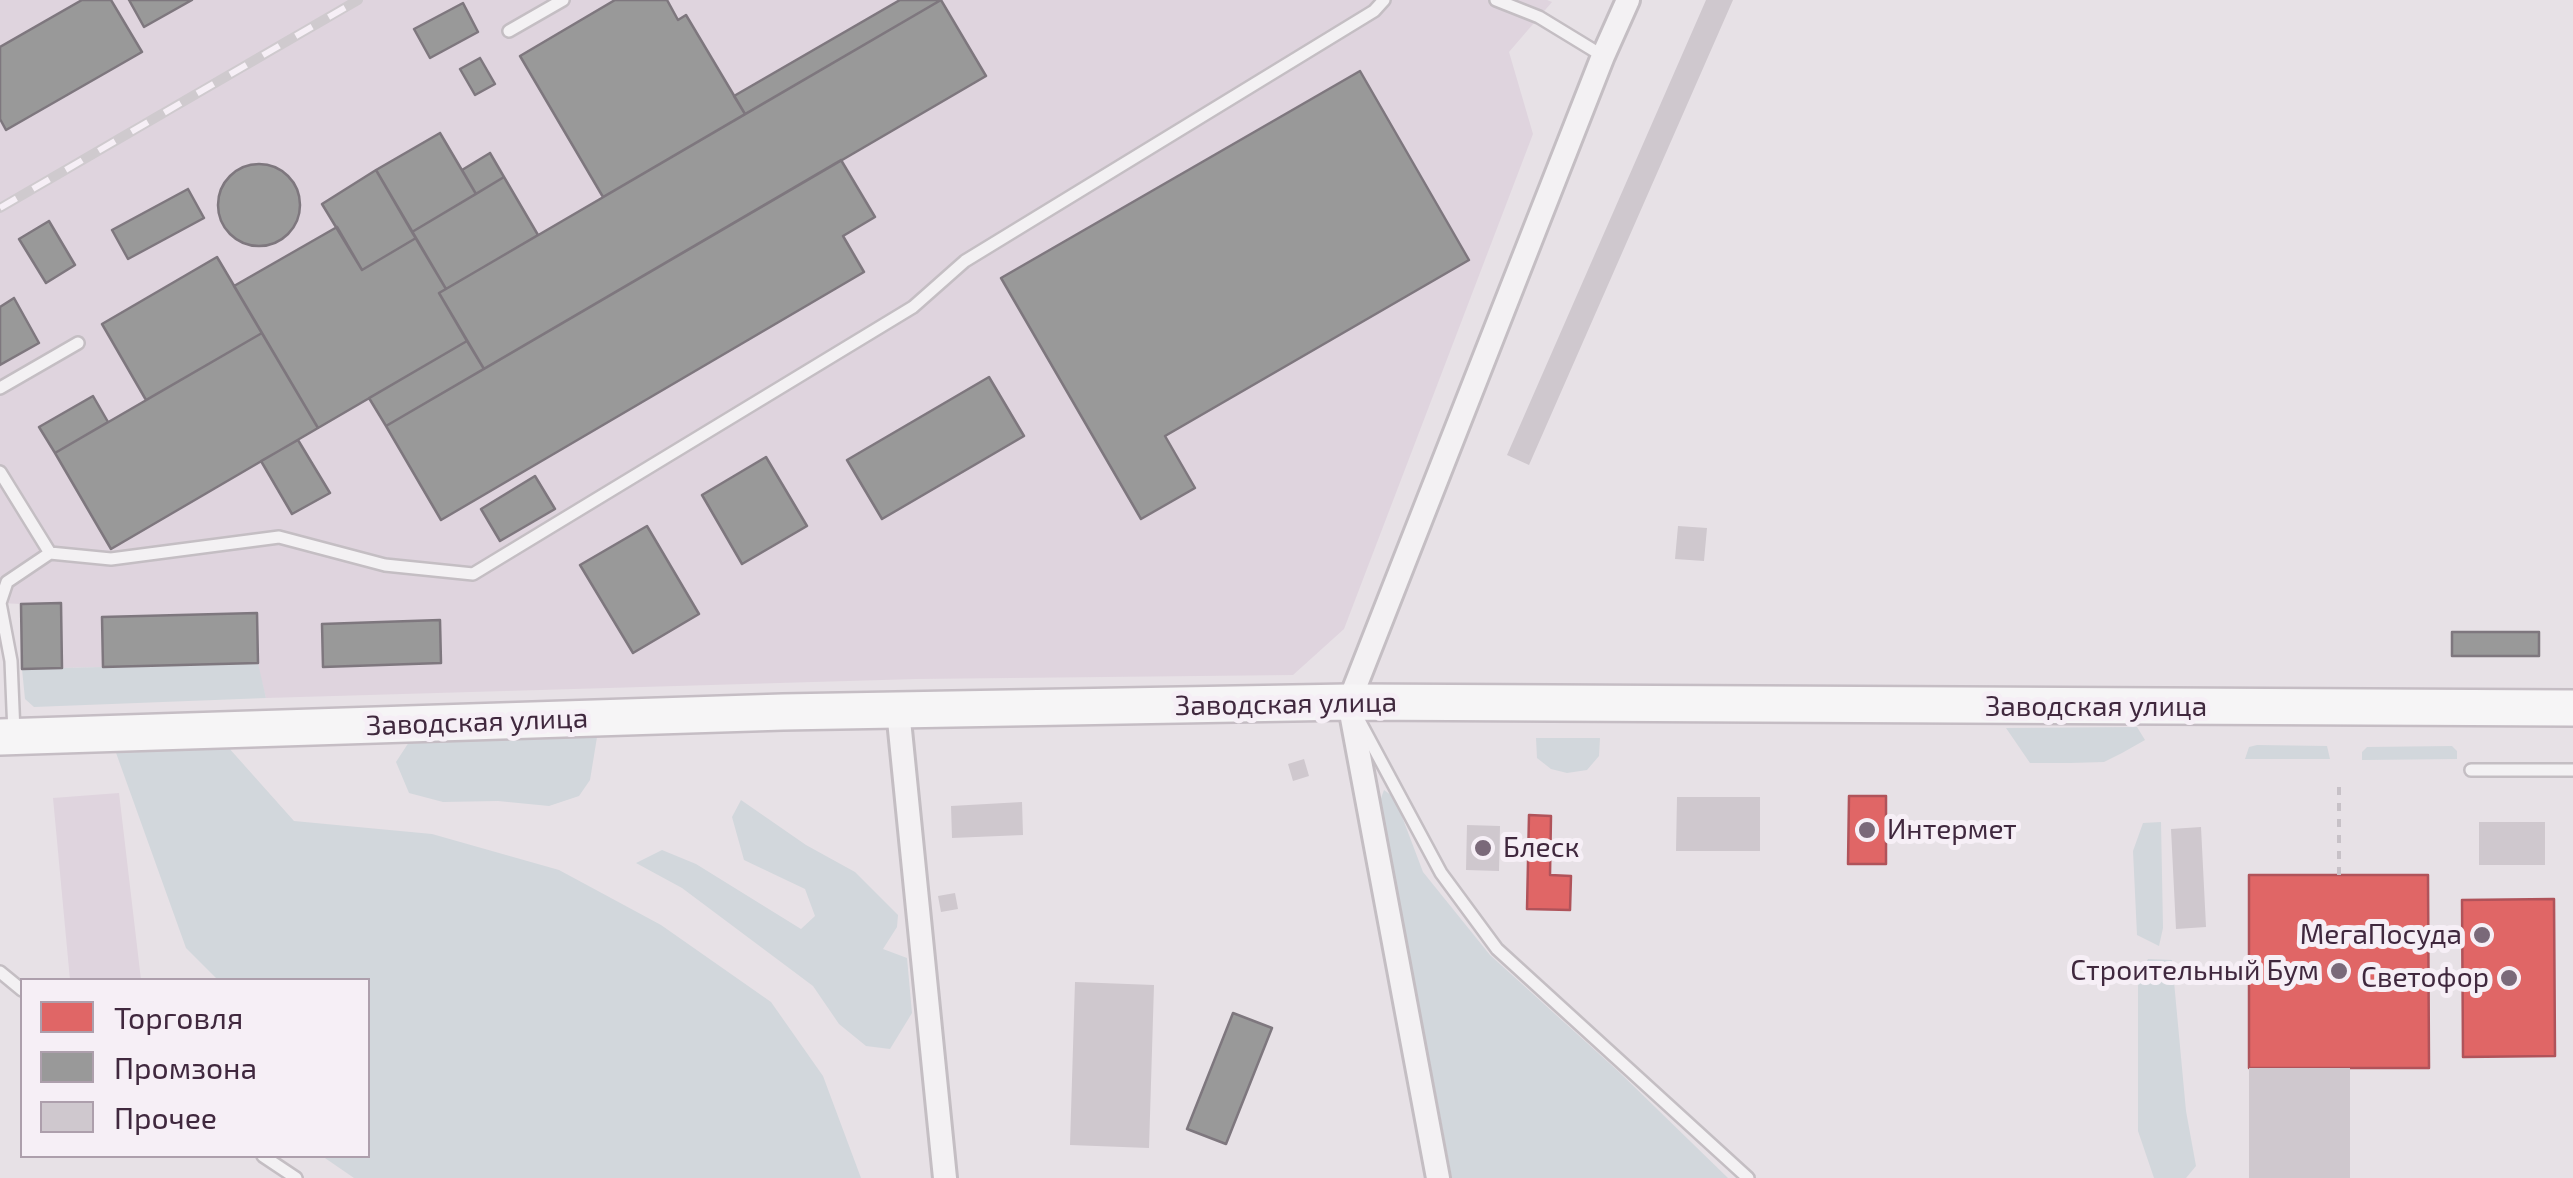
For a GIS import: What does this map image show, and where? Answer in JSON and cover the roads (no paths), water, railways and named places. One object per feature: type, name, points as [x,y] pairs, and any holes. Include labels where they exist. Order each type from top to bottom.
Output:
[{"type":"main road","name":"Заводская улица","points":[[7,737],[898,710],[1348,702],[2573,708]]},
{"type":"street","points":[[1438,1178],[1348,702],[1628,0]]},
{"type":"street","points":[[898,710],[945,1178]]},
{"type":"lane","points":[[509,30],[563,0]]},
{"type":"lane","points":[[7,737],[11,660],[0,603],[7,582],[50,553],[111,559],[279,537],[385,566],[473,574],[914,307],[966,260],[1374,11],[1384,0]]},
{"type":"lane","points":[[1496,0],[1540,17],[1603,56]]},
{"type":"lane","points":[[0,388],[78,343]]},
{"type":"lane","points":[[0,472],[50,553]]},
{"type":"lane","points":[[1348,702],[1386,766],[1440,873],[1497,949],[1748,1178]]},
{"type":"lane","points":[[2471,770],[2573,770]]},
{"type":"lane","points":[[0,972],[20,988]]},
{"type":"lane","points":[[265,1158],[296,1178]]},
{"type":"railway","points":[[0,208],[358,0]]},
{"type":"place","name":"Интермет","points":[[1867,830]]},
{"type":"place","name":"Блеск","points":[[1483,848]]},
{"type":"place","name":"МегаПосуда","points":[[2482,935]]},
{"type":"place","name":"Строительный Бум","points":[[2339,971]]},
{"type":"place","name":"Светофор","points":[[2509,978]]}]
